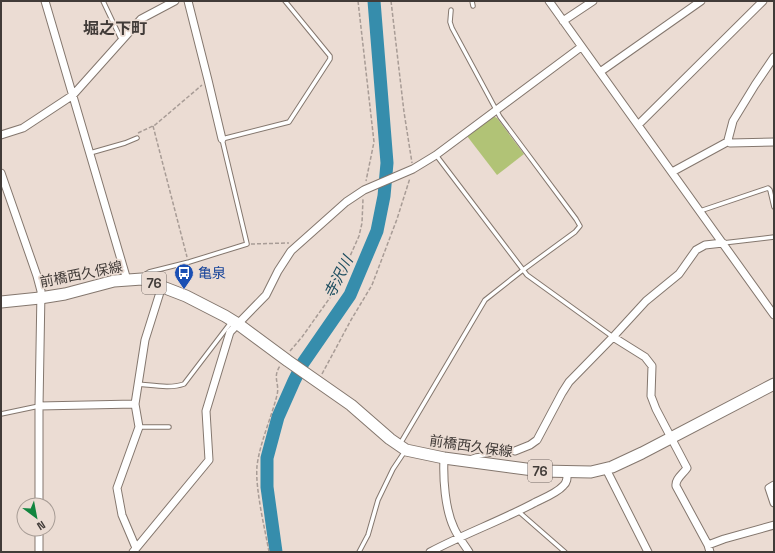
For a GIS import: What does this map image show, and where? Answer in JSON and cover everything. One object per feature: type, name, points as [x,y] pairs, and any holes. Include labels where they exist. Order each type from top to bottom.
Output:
[{"type":"main road","name":"前橋西久保線","points":[[1,302],[40,298],[127,280],[142,279],[186,296],[236,322],[286,360]]},
{"type":"main road","name":"76","points":[[286,360],[315,380]]},
{"type":"main road","name":"前橋西久保線","points":[[315,380],[351,405],[402,448],[444,458],[541,471],[567,472],[592,472],[625,462],[774,384]]},
{"type":"street","points":[[46,1],[127,280]]},
{"type":"street","points":[[1,136],[23,128],[73,95],[122,38],[141,19],[175,1]]},
{"type":"street","points":[[188,1],[222,139]]},
{"type":"street","points":[[549,1],[774,315]]},
{"type":"street","points":[[563,21],[593,1]]},
{"type":"street","points":[[600,72],[701,1]]},
{"type":"street","points":[[638,124],[763,1]]},
{"type":"street","points":[[135,550],[209,460],[206,411],[230,332],[236,322],[266,295],[285,259],[297,245],[346,202],[364,190],[410,170],[436,155],[581,47]]},
{"type":"street","points":[[729,141],[733,121],[774,58]]},
{"type":"street","points":[[672,172],[729,141]]},
{"type":"street","points":[[729,141],[730,143],[774,142]]},
{"type":"street","points":[[1,173],[41,291],[38,406],[39,497]]},
{"type":"street","points":[[515,451],[530,445],[537,440],[562,393],[570,382],[646,301],[679,274],[696,250],[704,245],[723,243]]},
{"type":"street","points":[[135,550],[122,515],[117,488],[139,426],[134,404],[145,340],[162,286]]},
{"type":"street","points":[[613,337],[645,356],[652,366],[651,396],[687,468],[675,483],[709,548],[724,539],[774,525]]},
{"type":"street","points":[[38,406],[134,404]]},
{"type":"street","points":[[444,458],[443,468],[447,505],[451,520],[459,537],[469,552]]},
{"type":"street","points":[[606,469],[648,552]]},
{"type":"street","points":[[430,552],[459,537],[518,511],[564,486],[567,480],[567,472]]},
{"type":"street","points":[[774,485],[769,488],[774,503]]},
{"type":"street","points":[[39,537],[39,552]]},
{"type":"lane","points":[[103,1],[120,37],[122,38]]},
{"type":"lane","points":[[142,279],[143,276],[149,272],[189,262],[247,244],[222,139],[289,122],[330,59],[330,56],[285,1]]},
{"type":"lane","points":[[472,1],[473,6]]},
{"type":"lane","points":[[359,552],[368,535],[378,500],[394,469],[402,448],[485,300],[575,232],[580,226],[500,117],[452,28],[450,22],[451,10]]},
{"type":"lane","points":[[90,153],[137,138]]},
{"type":"lane","points":[[436,155],[527,275],[613,337]]},
{"type":"lane","points":[[700,211],[768,188],[770,190],[774,207]]},
{"type":"lane","points":[[723,243],[774,237]]},
{"type":"lane","points":[[138,384],[179,386],[184,384],[236,322]]},
{"type":"lane","points":[[1,414],[38,406]]},
{"type":"lane","points":[[139,426],[170,427]]},
{"type":"lane","points":[[466,461],[476,456],[515,451]]},
{"type":"lane","points":[[518,511],[565,552]]},
{"type":"path","points":[[269,552],[257,468],[277,393],[275,372],[286,360],[334,292],[359,236],[362,223],[364,190],[374,142],[358,1]]},
{"type":"path","points":[[315,380],[372,285],[397,219],[410,170],[391,1]]},
{"type":"path","points":[[133,136],[153,126],[208,80]]},
{"type":"path","points":[[153,126],[189,262]]},
{"type":"path","points":[[247,244],[289,243],[297,245]]},
{"type":"green space","points":[[493,116],[497,118],[524,154],[497,175],[467,136]]},
{"type":"waterway","name":"寺沢川","points":[[276,552],[267,487],[267,458],[278,417],[303,363],[350,295],[377,231],[384,196],[387,163],[374,1]]},
{"type":"place","name":"亀泉","points":[[184,290]]},
{"type":"district","name":"堀之下町","points":[[115,28]]}]
